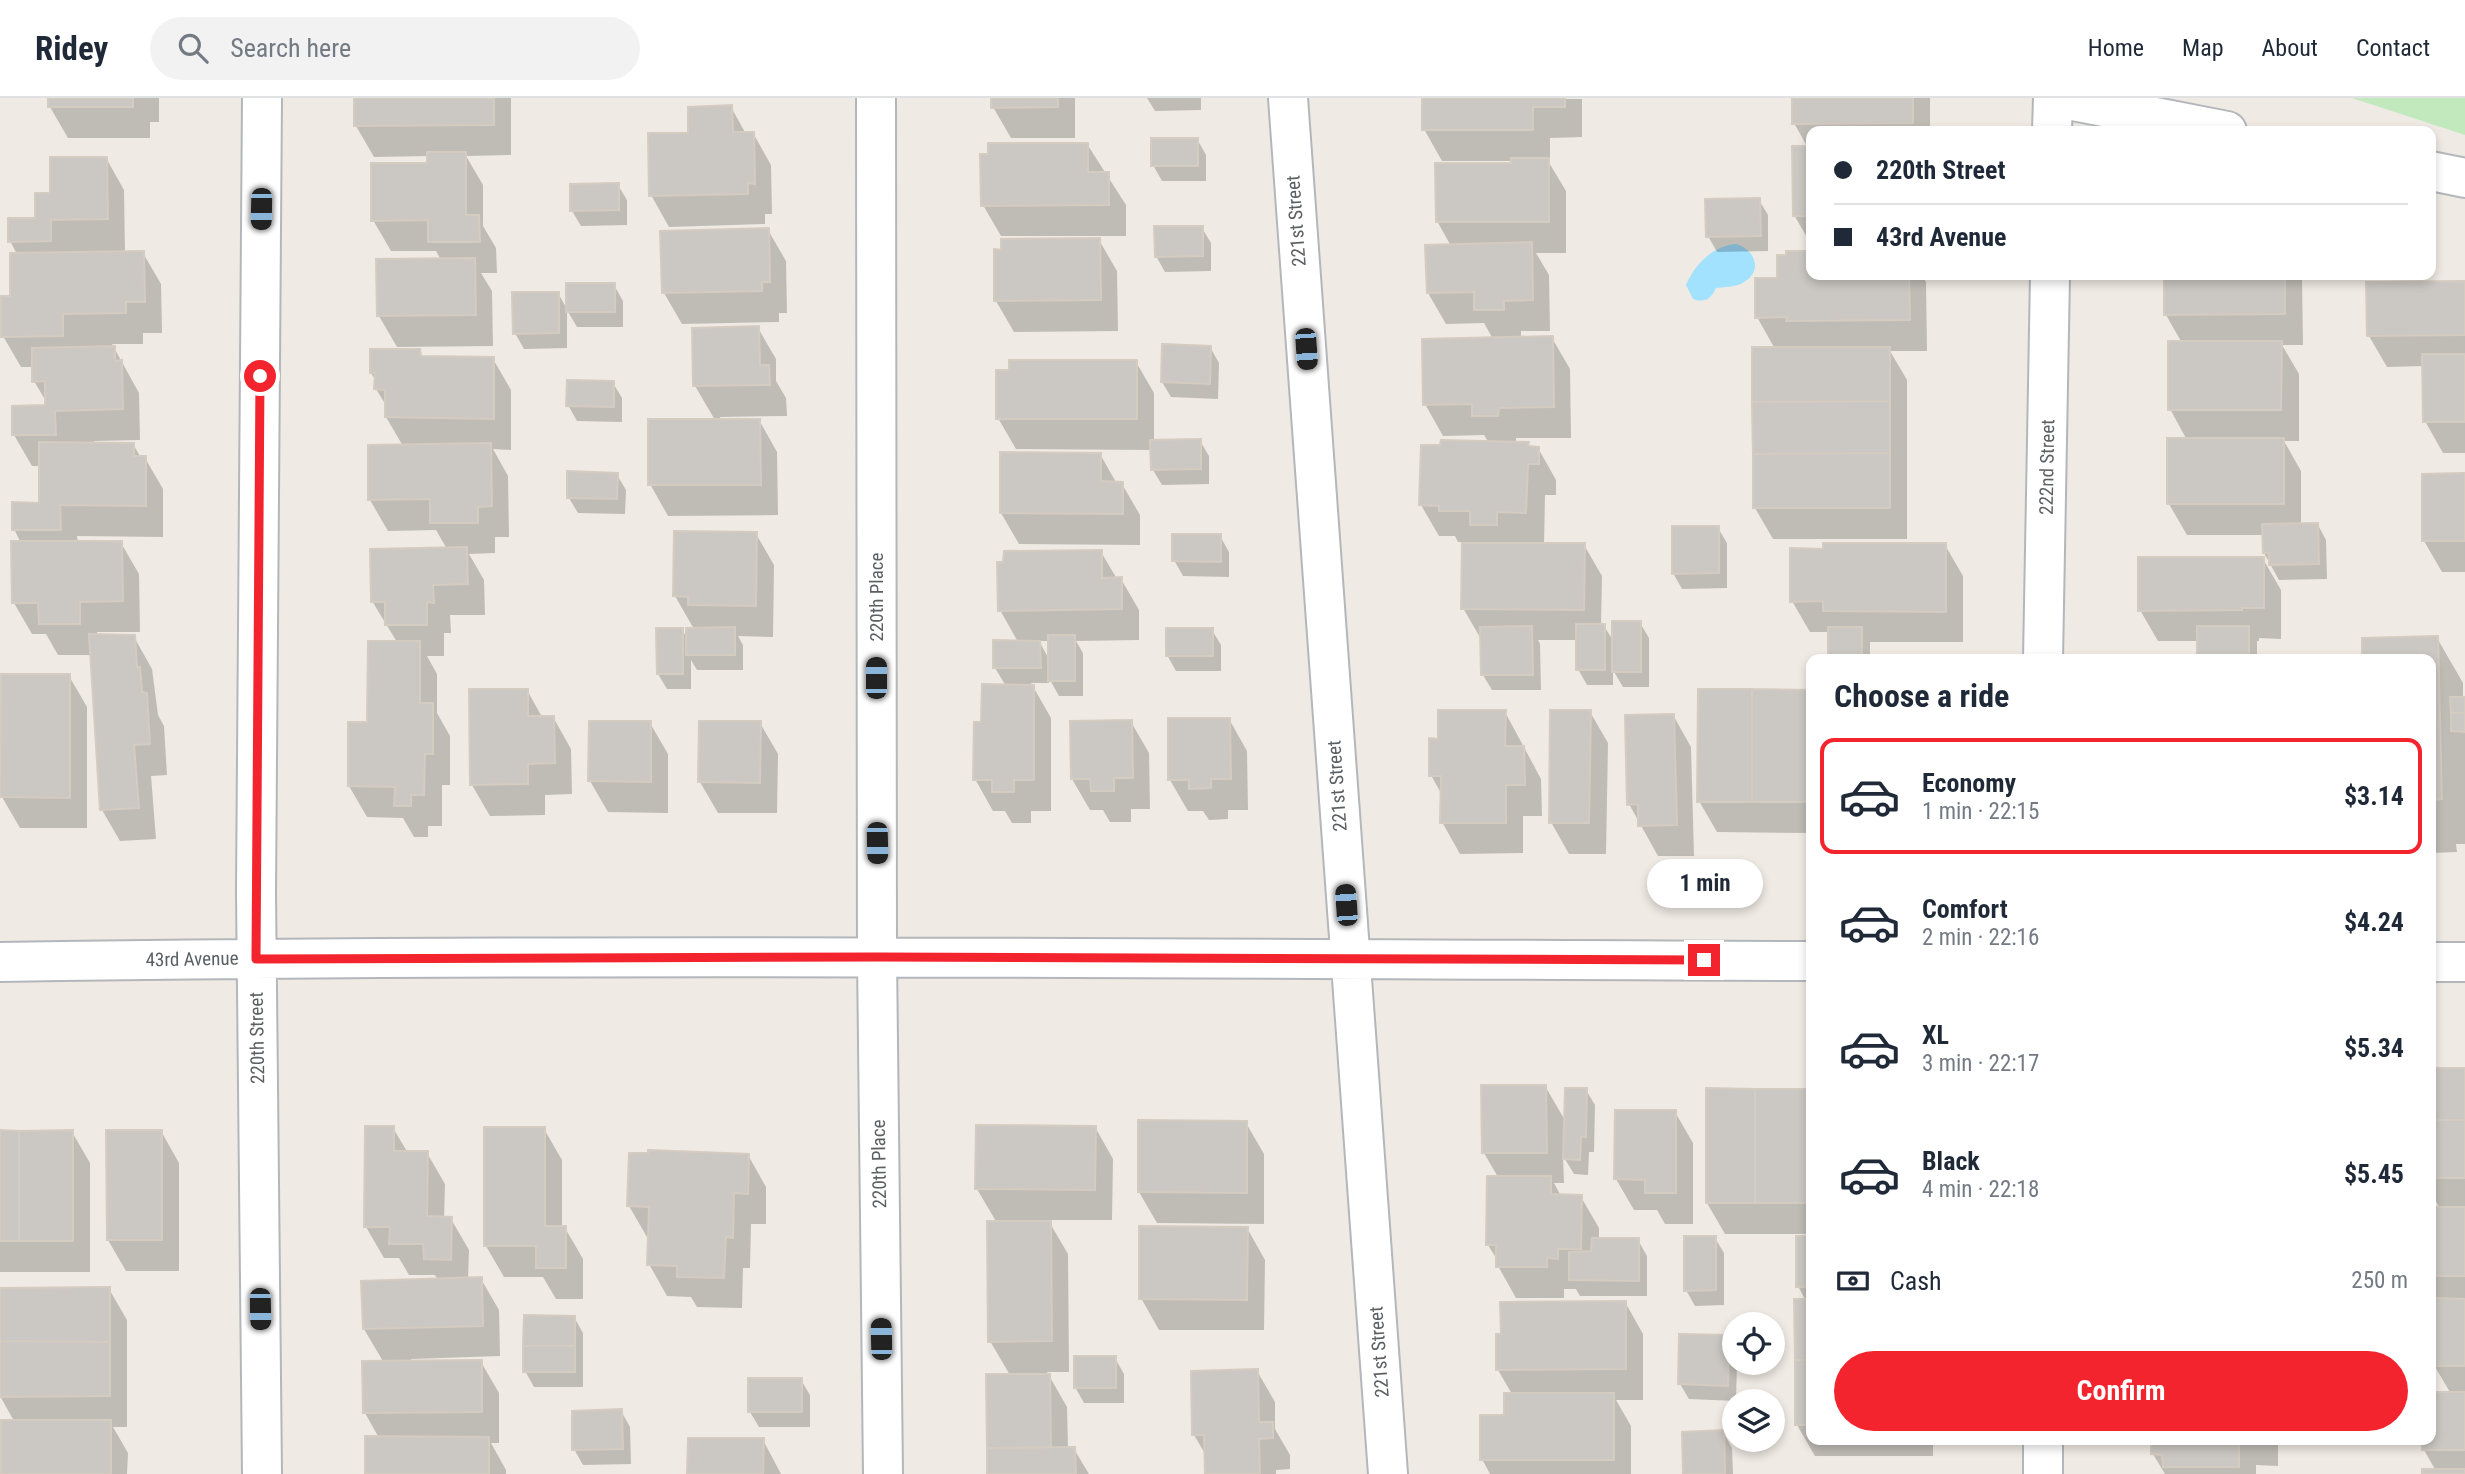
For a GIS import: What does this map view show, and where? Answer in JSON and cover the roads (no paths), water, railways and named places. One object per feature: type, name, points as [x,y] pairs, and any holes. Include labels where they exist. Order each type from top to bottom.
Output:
[{"type":"street","name":"220th Street","points":[[262,98],[256,959],[262,1474]]},
{"type":"street","name":"220th Place","points":[[876,98],[877,957],[883,1474]]},
{"type":"street","name":"221st Street","points":[[1288,98],[1388,1474]]},
{"type":"street","points":[[2052,126],[2053,98]]},
{"type":"street","points":[[2059,98],[2202,126]]},
{"type":"street","points":[[2436,173],[2465,178]]},
{"type":"street","name":"222nd Street","points":[[2043,654],[2050,280]]},
{"type":"street","name":"43rd Avenue","points":[[0,962],[877,957],[1806,961]]},
{"type":"street","points":[[2436,962],[2465,962]]},
{"type":"street","points":[[2043,1445],[2043,1474]]},
{"type":"water","points":[[1736,244],[1752,255],[1754,272],[1738,285],[1716,288],[1707,299],[1693,299],[1686,285],[1694,270],[1712,252]]}]
